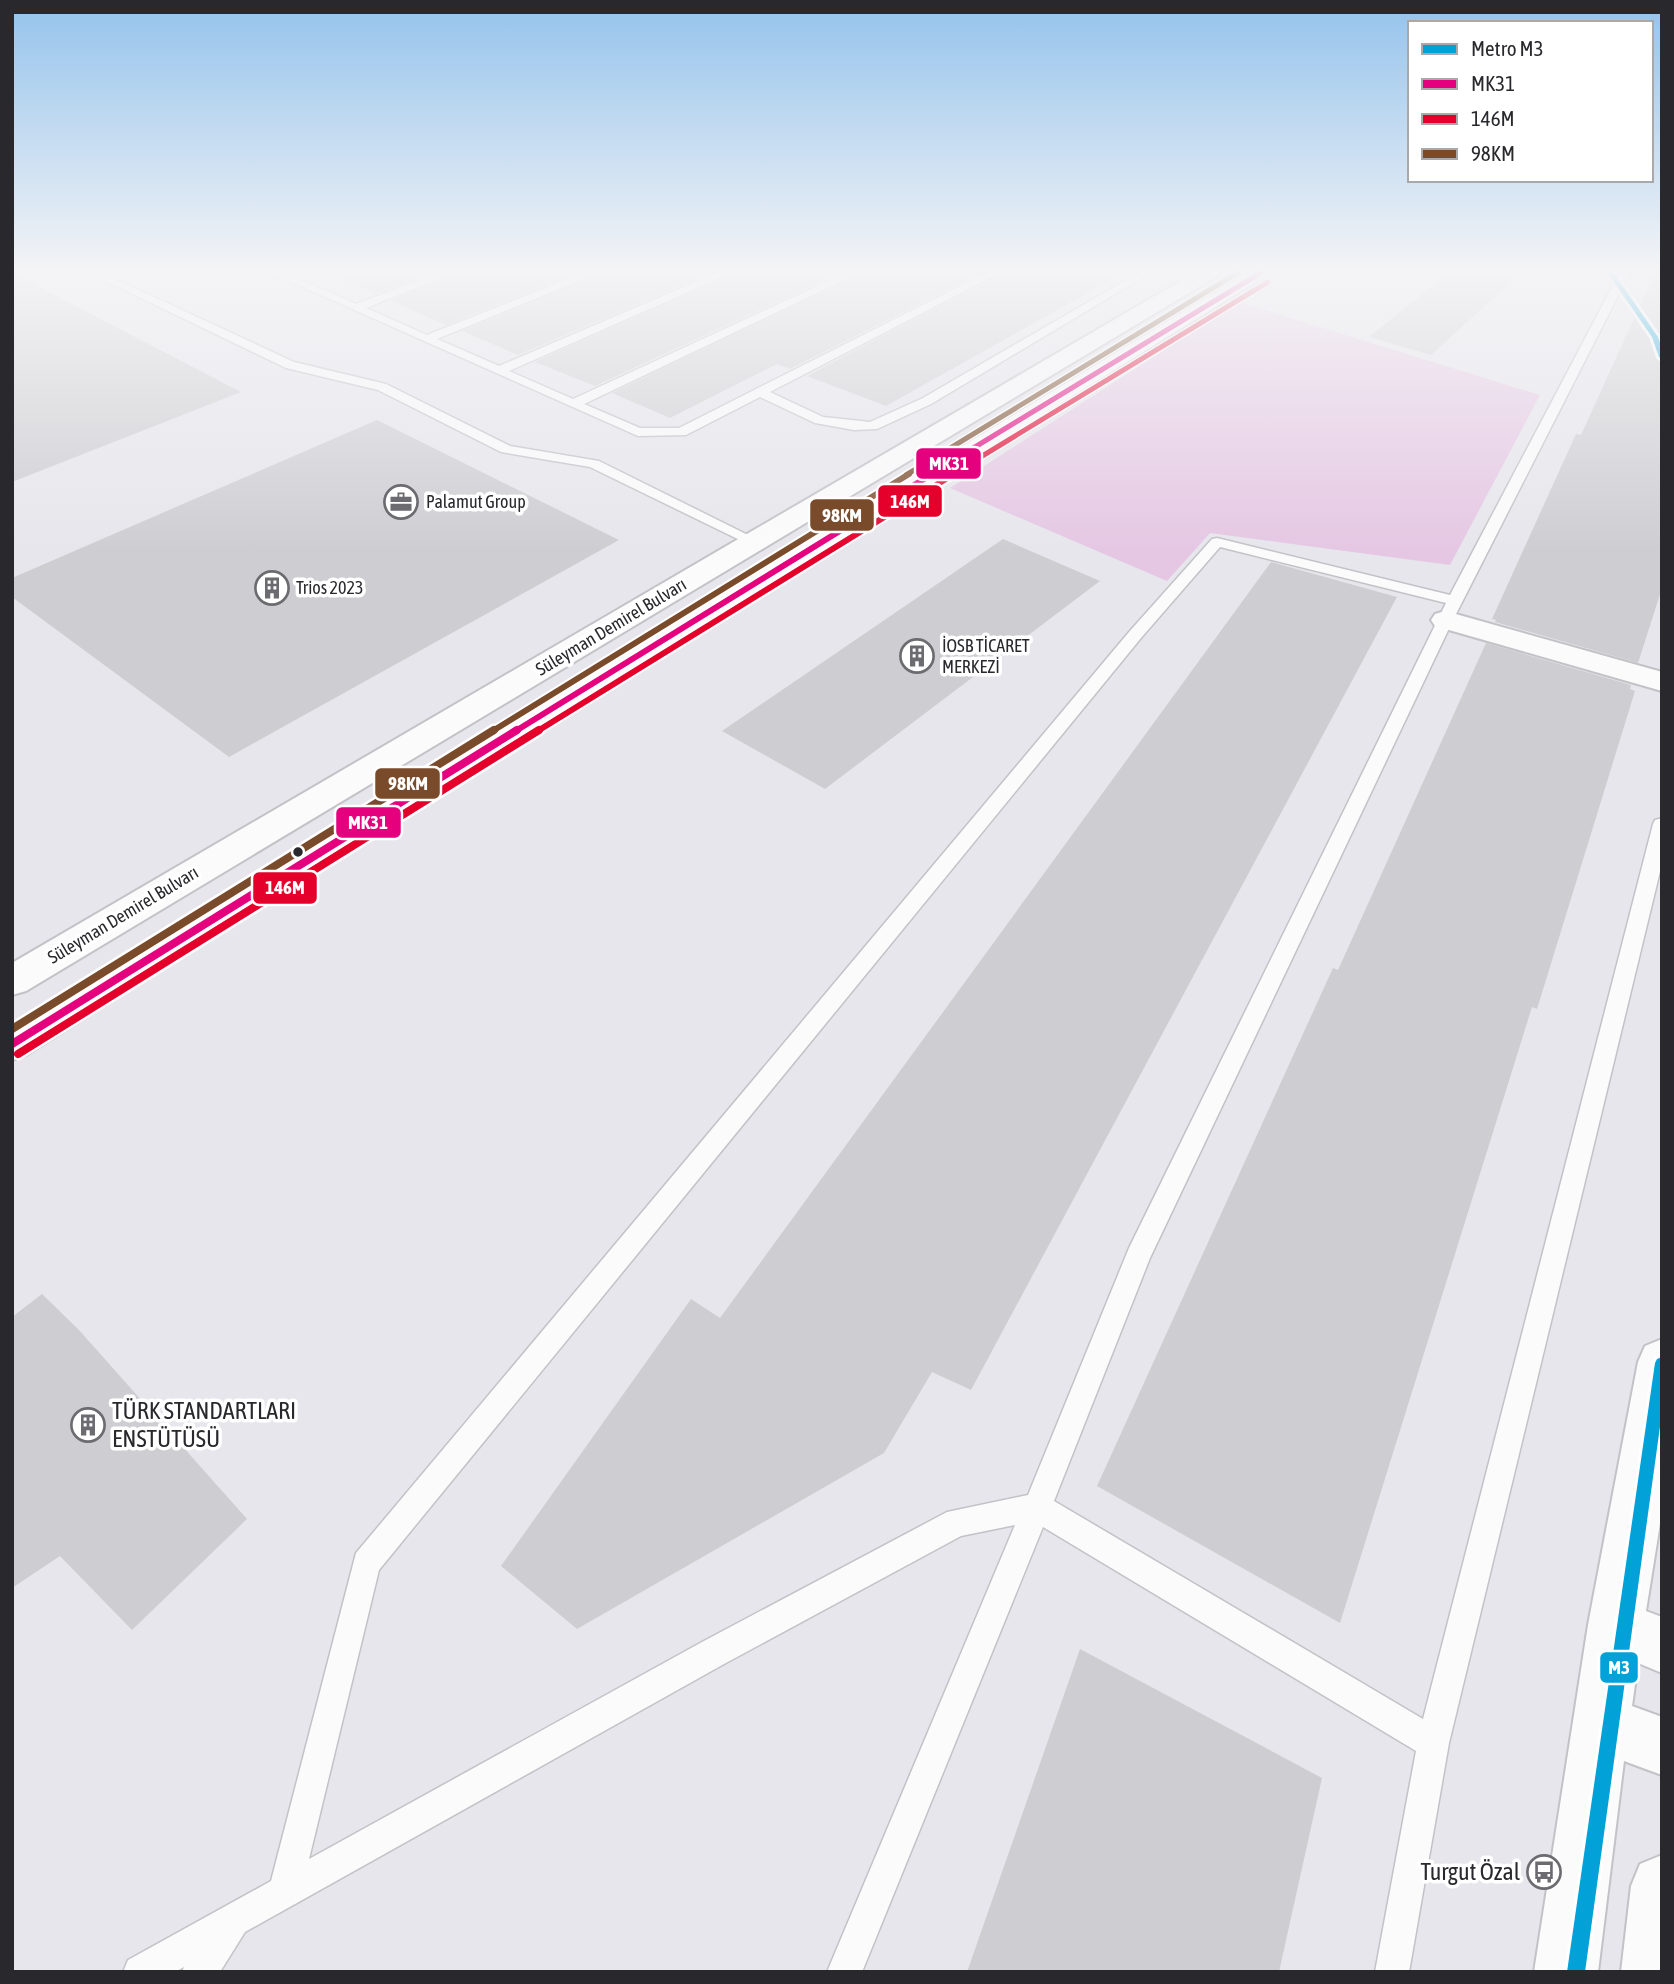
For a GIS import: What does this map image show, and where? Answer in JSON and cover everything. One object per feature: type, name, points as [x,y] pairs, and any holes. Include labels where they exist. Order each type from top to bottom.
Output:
[{"type":"street","name":"Süleyman Demirel Bulvarı","points":[[12,981],[1054,365]]},
{"type":"street","name":"Süleyman Demirel Bulvarı","points":[[12,1044],[767,574],[1110,365]]},
{"type":"street","points":[[1450,610],[1662,682]]},
{"type":"street","points":[[1566,1972],[1576,1886],[1601,1724],[1638,1635],[1662,1362]]},
{"type":"street","points":[[1601,1724],[1662,1746]]},
{"type":"street","points":[[1653,1972],[1662,1885]]},
{"type":"lane","points":[[289,365],[382,387],[506,449],[594,464],[755,542]]},
{"type":"lane","points":[[485,365],[638,432],[681,432],[814,365]]},
{"type":"lane","points":[[499,371],[514,365]]},
{"type":"lane","points":[[573,404],[657,365]]},
{"type":"lane","points":[[760,392],[820,420],[872,426],[927,401],[989,365]]},
{"type":"lane","points":[[844,1972],[1138,1256],[1450,610],[1577,365]]},
{"type":"lane","points":[[285,1891],[366,1563],[1126,646],[1217,542],[1450,610]]},
{"type":"lane","points":[[1392,1972],[1433,1743],[1662,824]]},
{"type":"lane","points":[[140,1972],[713,1653],[957,1522],[1037,1507],[1433,1743]]},
{"type":"lane","points":[[199,1972],[236,1918]]},
{"type":"shaded area","points":[[1142,365],[1442,365],[1540,395],[1450,565],[1210,533],[1167,581],[950,488]]},
{"type":"building","points":[[12,365],[188,365],[241,392],[12,482]]},
{"type":"building","points":[[541,365],[641,365],[595,386]]},
{"type":"building","points":[[671,365],[776,365],[670,418],[612,393]]},
{"type":"building","points":[[779,365],[799,365],[790,369]]},
{"type":"building","points":[[829,365],[960,365],[886,406],[807,376]]},
{"type":"building","points":[[1613,365],[1662,365],[1662,588],[1638,663],[1492,619],[1576,434],[1581,435]]},
{"type":"building","name":"Trios 2023","points":[[377,420],[619,540],[229,757],[12,597],[12,578]]},
{"type":"building","name":"İOSB TİCARET MERKEZİ","points":[[1003,539],[1100,581],[825,789],[722,731]]},
{"type":"building","points":[[1271,562],[1397,597],[971,1390],[932,1372],[884,1453],[577,1629],[501,1566],[691,1299],[720,1318]]},
{"type":"building","points":[[1486,643],[1631,685],[1630,689],[1635,691],[1537,1009],[1532,1007],[1340,1623],[1097,1486],[1333,968],[1338,970]]},
{"type":"building","name":"TÜRK STANDARTLARI ENSTÜTÜSÜ","points":[[42,1294],[79,1330],[247,1519],[132,1630],[60,1556],[12,1588],[12,1317]]},
{"type":"building","points":[[1080,1649],[1322,1778],[1279,1972],[967,1972]]},
{"type":"metro line","name":"M3","points":[[1576,1972],[1662,1363]]},
{"type":"transit line","name":"98KM","points":[[12,1029],[1088,365]]},
{"type":"transit line","name":"MK31","points":[[12,1044],[779,567],[1110,365]]},
{"type":"transit line","name":"146M","points":[[18,1054],[785,577],[1133,365]]},
{"type":"place","name":"Palamut Group","points":[[401,502]]},
{"type":"place","name":"Trios 2023","points":[[272,588]]},
{"type":"place","name":"İOSB TİCARET MERKEZİ","points":[[917,656]]},
{"type":"place","name":"TÜRK STANDARTLARI ENSTÜTÜSÜ","points":[[88,1425]]},
{"type":"place","name":"Turgut Özal","points":[[1544,1872]]}]
